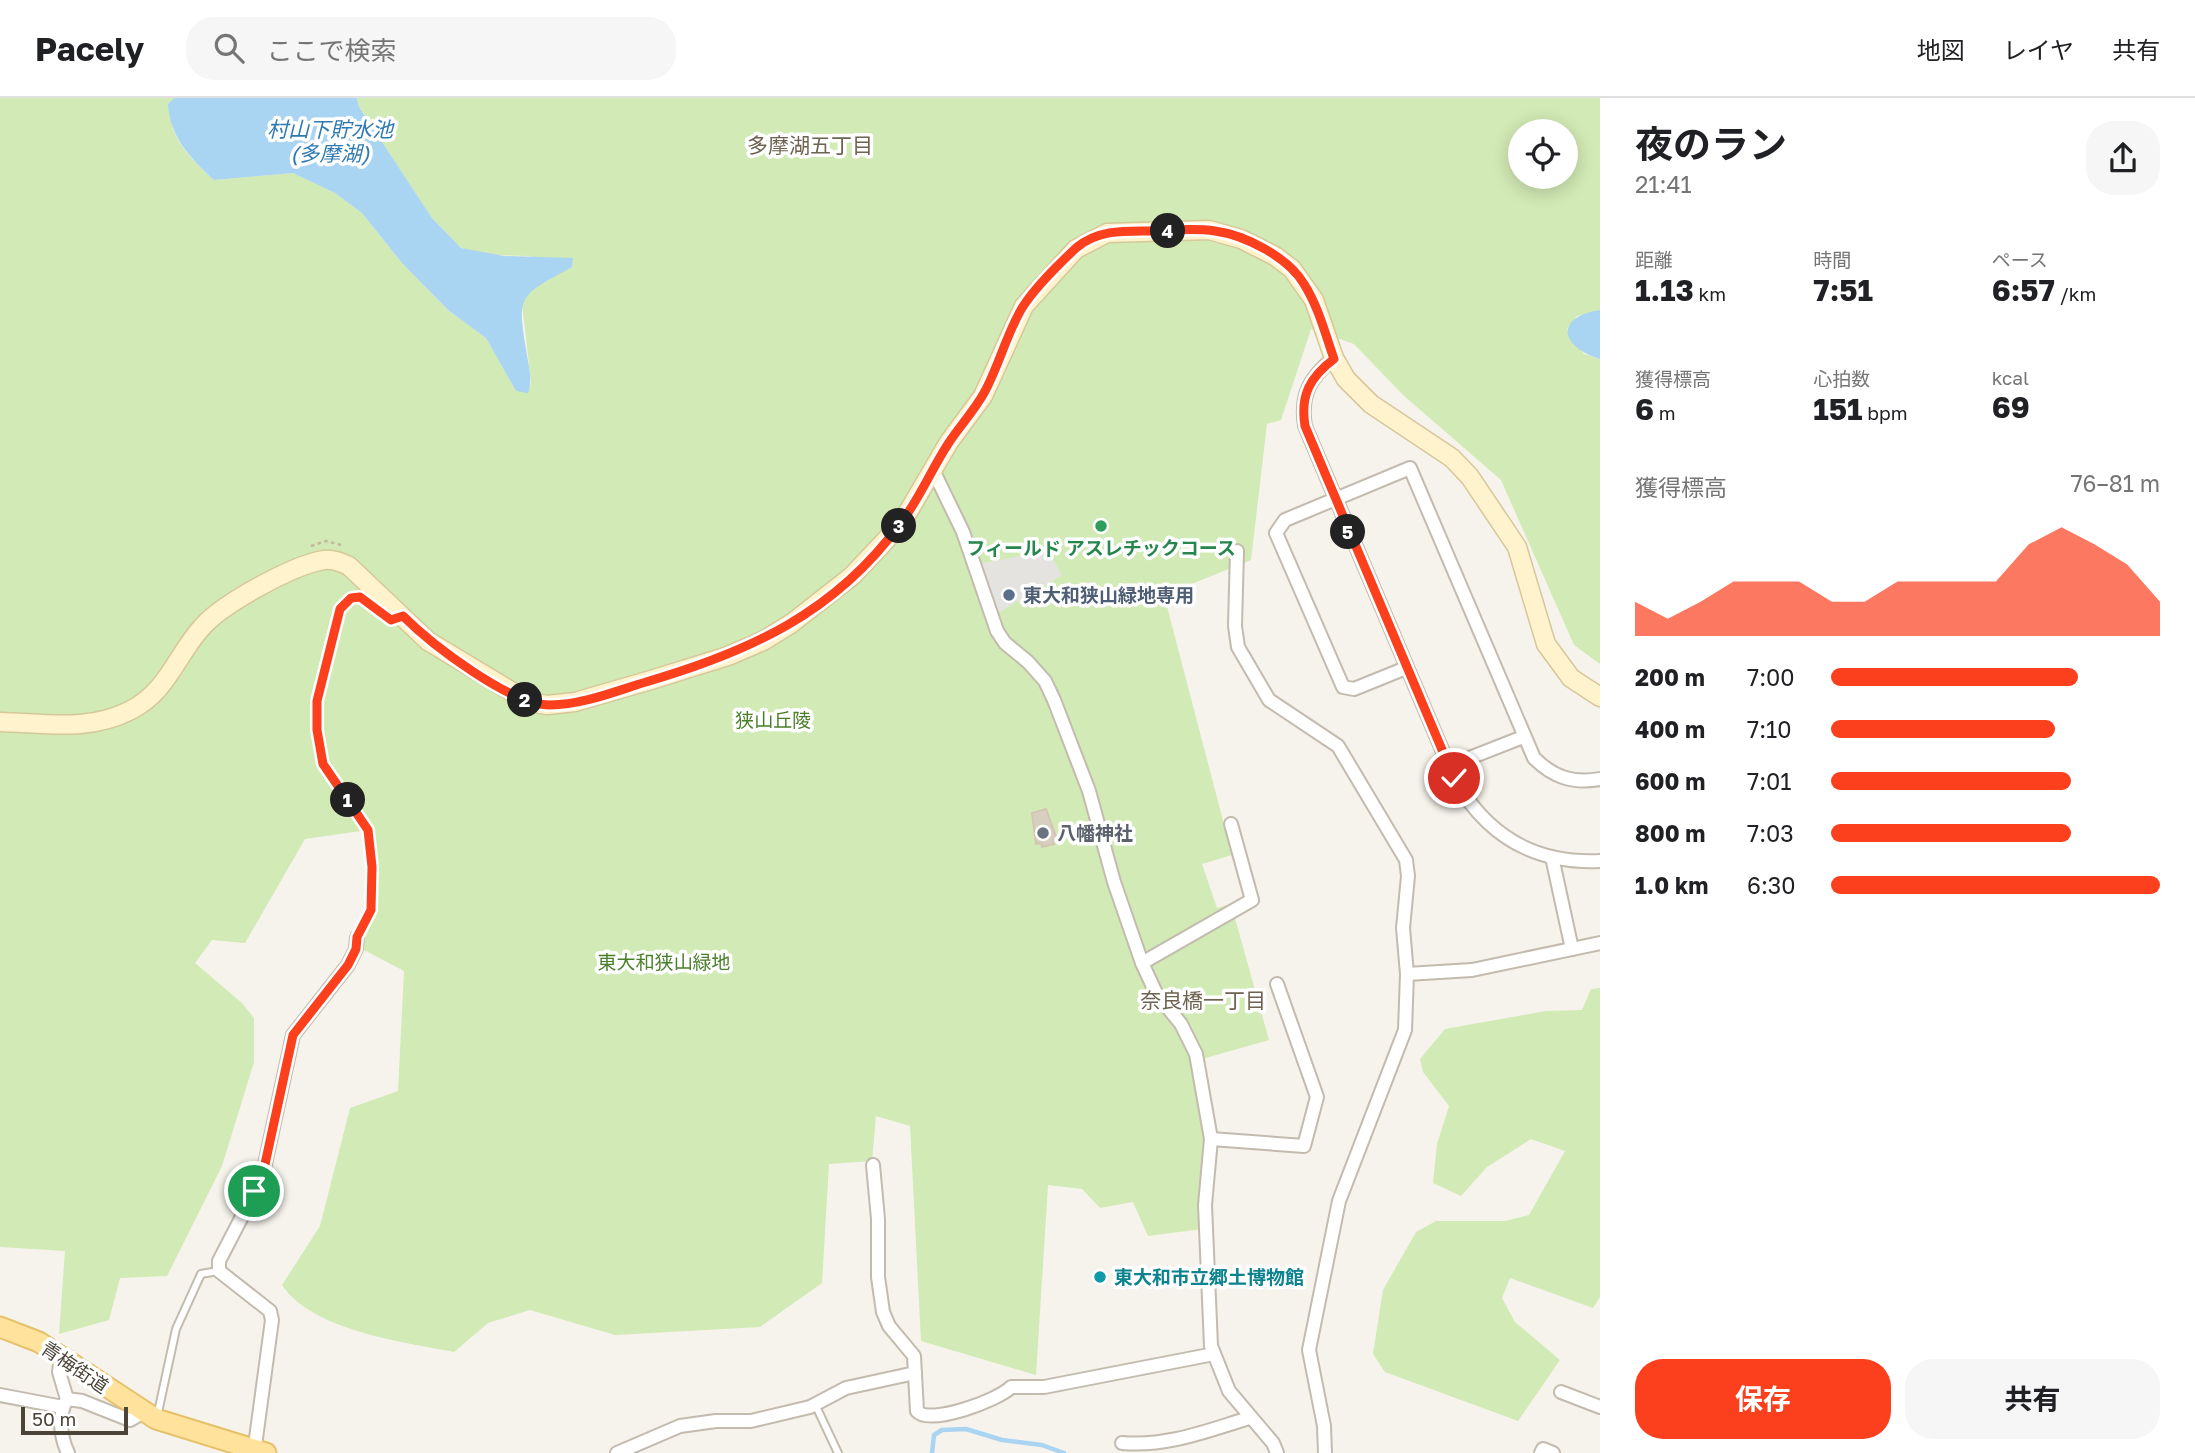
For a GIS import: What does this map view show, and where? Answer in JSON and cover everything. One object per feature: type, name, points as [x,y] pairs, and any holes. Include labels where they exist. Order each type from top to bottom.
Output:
[{"type":"main road","name":"青梅街道","points":[[0,1327],[39,1342],[150,1415],[258,1452]]},
{"type":"street","points":[[0,722],[69,725],[107,719],[130,710],[161,687],[192,639],[216,614],[242,597],[303,567],[324,560],[334,560],[349,566],[428,641],[529,702],[547,705],[575,702],[728,656],[762,641],[792,623],[852,576],[901,524],[933,470],[983,396],[1024,306],[1076,248],[1107,233],[1220,231],[1275,256],[1303,280],[1314,300],[1334,359],[1346,379],[1371,404],[1452,458],[1470,477],[1517,547],[1546,644],[1571,678],[1600,697]]},
{"type":"street","points":[[1334,359],[1317,371],[1308,385],[1302,411],[1310,442],[1406,668],[1469,806],[1485,822],[1516,844],[1552,858],[1600,861]]},
{"type":"street","points":[[1406,668],[1354,689],[1343,687],[1276,533],[1285,520],[1410,468],[1534,758],[1553,774],[1575,781],[1600,779]]},
{"type":"street","points":[[933,470],[963,532],[997,631],[1005,643],[1045,681],[1055,700],[1089,791],[1114,882],[1142,963],[1156,993],[1181,1024],[1196,1054],[1211,1139],[1205,1205],[1211,1346],[1229,1391],[1249,1418],[1273,1443],[1277,1453]]},
{"type":"street","points":[[1237,551],[1235,626],[1238,647],[1269,700],[1338,746],[1406,860],[1408,876],[1403,928],[1407,974],[1405,1030],[1339,1201],[1309,1350],[1324,1426],[1325,1453]]},
{"type":"street","points":[[1449,766],[1523,737]]},
{"type":"street","points":[[1142,963],[1252,900],[1231,824]]},
{"type":"street","points":[[1552,858],[1572,949]]},
{"type":"street","points":[[258,1452],[272,1320],[270,1311],[219,1271],[219,1261],[262,1178],[293,1035],[348,965],[356,949],[357,937]]},
{"type":"street","points":[[1407,974],[1472,970],[1600,943]]},
{"type":"street","points":[[1211,1139],[1304,1146],[1317,1097],[1277,984]]},
{"type":"street","points":[[873,1165],[878,1277],[883,1312],[889,1326],[914,1356],[917,1411],[929,1418],[1002,1397],[1011,1387],[1044,1387],[1214,1354]]},
{"type":"street","points":[[61,1356],[59,1372],[65,1403],[61,1428],[68,1453]]},
{"type":"street","points":[[617,1453],[680,1426],[716,1421],[751,1422],[815,1404],[846,1388],[915,1373]]},
{"type":"street","points":[[1561,1392],[1600,1407]]},
{"type":"street","points":[[0,1395],[65,1403],[82,1401],[130,1420],[150,1415]]},
{"type":"street","points":[[1122,1443],[1154,1449],[1249,1418]]},
{"type":"street","points":[[1541,1453],[1543,1449],[1553,1453]]},
{"type":"lane","points":[[150,1415],[176,1329],[201,1274],[219,1271]]},
{"type":"lane","points":[[815,1404],[838,1453]]},
{"type":"path","points":[[304,549],[326,541],[347,548]]},
{"type":"path","points":[[357,937],[371,910],[372,867],[368,830],[323,764],[317,730],[317,701],[340,609],[351,598],[360,597]]},
{"type":"green space","name":"狭山丘陵","points":[[0,98],[174,98],[171,110],[175,133],[188,154],[214,180],[293,173],[335,193],[362,213],[402,263],[448,310],[486,338],[516,391],[530,388],[531,382],[522,304],[531,288],[571,267],[529,256],[487,255],[461,248],[432,218],[359,107],[357,98],[1600,98],[1600,310],[1577,316],[1567,329],[1584,354],[1600,359],[1600,664],[1574,645],[1501,480],[1403,395],[1354,344],[1311,329],[1281,420],[1267,424],[1251,560],[1164,595],[1232,855],[1202,864],[1217,908],[1231,904],[1269,1040],[1195,1061],[1205,1139],[1202,1229],[1148,1236],[1133,1202],[1100,1208],[1082,1189],[1048,1185],[1036,1375],[921,1341],[910,1126],[876,1116],[872,1161],[829,1164],[822,1283],[760,1327],[615,1335],[530,1310],[488,1323],[454,1352],[360,1332],[337,1324],[296,1301],[282,1285],[320,1226],[350,1108],[398,1091],[404,971],[364,950],[368,830],[305,839],[245,943],[212,940],[195,963],[242,1003],[254,1018],[254,1062],[222,1166],[167,1276],[120,1278],[109,1320],[59,1334],[65,1251],[0,1247]]},
{"type":"green space","points":[[1600,988],[1600,1297],[1593,1308],[1510,1278],[1502,1298],[1515,1322],[1560,1360],[1518,1421],[1385,1372],[1373,1354],[1383,1290],[1416,1232],[1436,1221],[1505,1221],[1529,1215],[1565,1151],[1531,1139],[1487,1167],[1461,1196],[1433,1183],[1437,1144],[1449,1106],[1423,1072],[1420,1059],[1445,1029],[1546,1011],[1582,1010],[1591,989]]},
{"type":"shaded area","name":"東大和狭山緑地専用","points":[[1048,551],[1062,575],[996,614],[977,564]]},
{"type":"water","name":"村山下貯水池 (多摩湖)","points":[[174,98],[357,98],[359,107],[432,218],[461,248],[504,256],[573,258],[572,267],[540,285],[524,301],[522,323],[530,373],[528,393],[516,391],[486,338],[448,310],[402,263],[362,213],[335,193],[293,173],[214,180],[189,155],[177,137],[168,104]]},
{"type":"water","points":[[1600,310],[1600,359],[1577,347],[1570,340],[1568,333],[1569,325],[1575,319]]},
{"type":"building","points":[[1046,809],[1057,839],[1053,840],[1054,844],[1042,847],[1041,843],[1036,844],[1032,813]]},
{"type":"waterway","points":[[932,1453],[934,1435],[942,1430],[966,1429],[1002,1440],[1042,1445],[1064,1453]]},
{"type":"place","name":"フィールド アスレチックコース","points":[[1101,526]]},
{"type":"place","name":"東大和狭山緑地専用","points":[[1009,595]]},
{"type":"place","name":"八幡神社","points":[[1043,833]]},
{"type":"place","name":"東大和市立郷土博物館","points":[[1100,1277]]},
{"type":"district","name":"多摩湖五丁目","points":[[810,146]]},
{"type":"district","name":"奈良橋一丁目","points":[[1203,1001]]},
{"type":"route","points":[[254,1191],[262,1178],[293,1035],[348,965],[356,949],[357,937],[371,910],[372,867],[368,830],[323,764],[317,730],[317,701],[332,631],[340,609],[351,598],[360,597],[391,620],[403,616],[428,641],[508,691],[529,702],[547,705],[575,702],[652,680],[728,656],[762,641],[821,603],[852,576],[901,524],[949,442],[983,396],[1024,306],[1076,248],[1096,236],[1119,232],[1220,231],[1275,256],[1303,280],[1314,300],[1334,359],[1317,371],[1308,385],[1302,411],[1305,426],[1454,778]]},
{"type":"park label","name":"東大和狭山緑地","points":[[664,962]]}]
